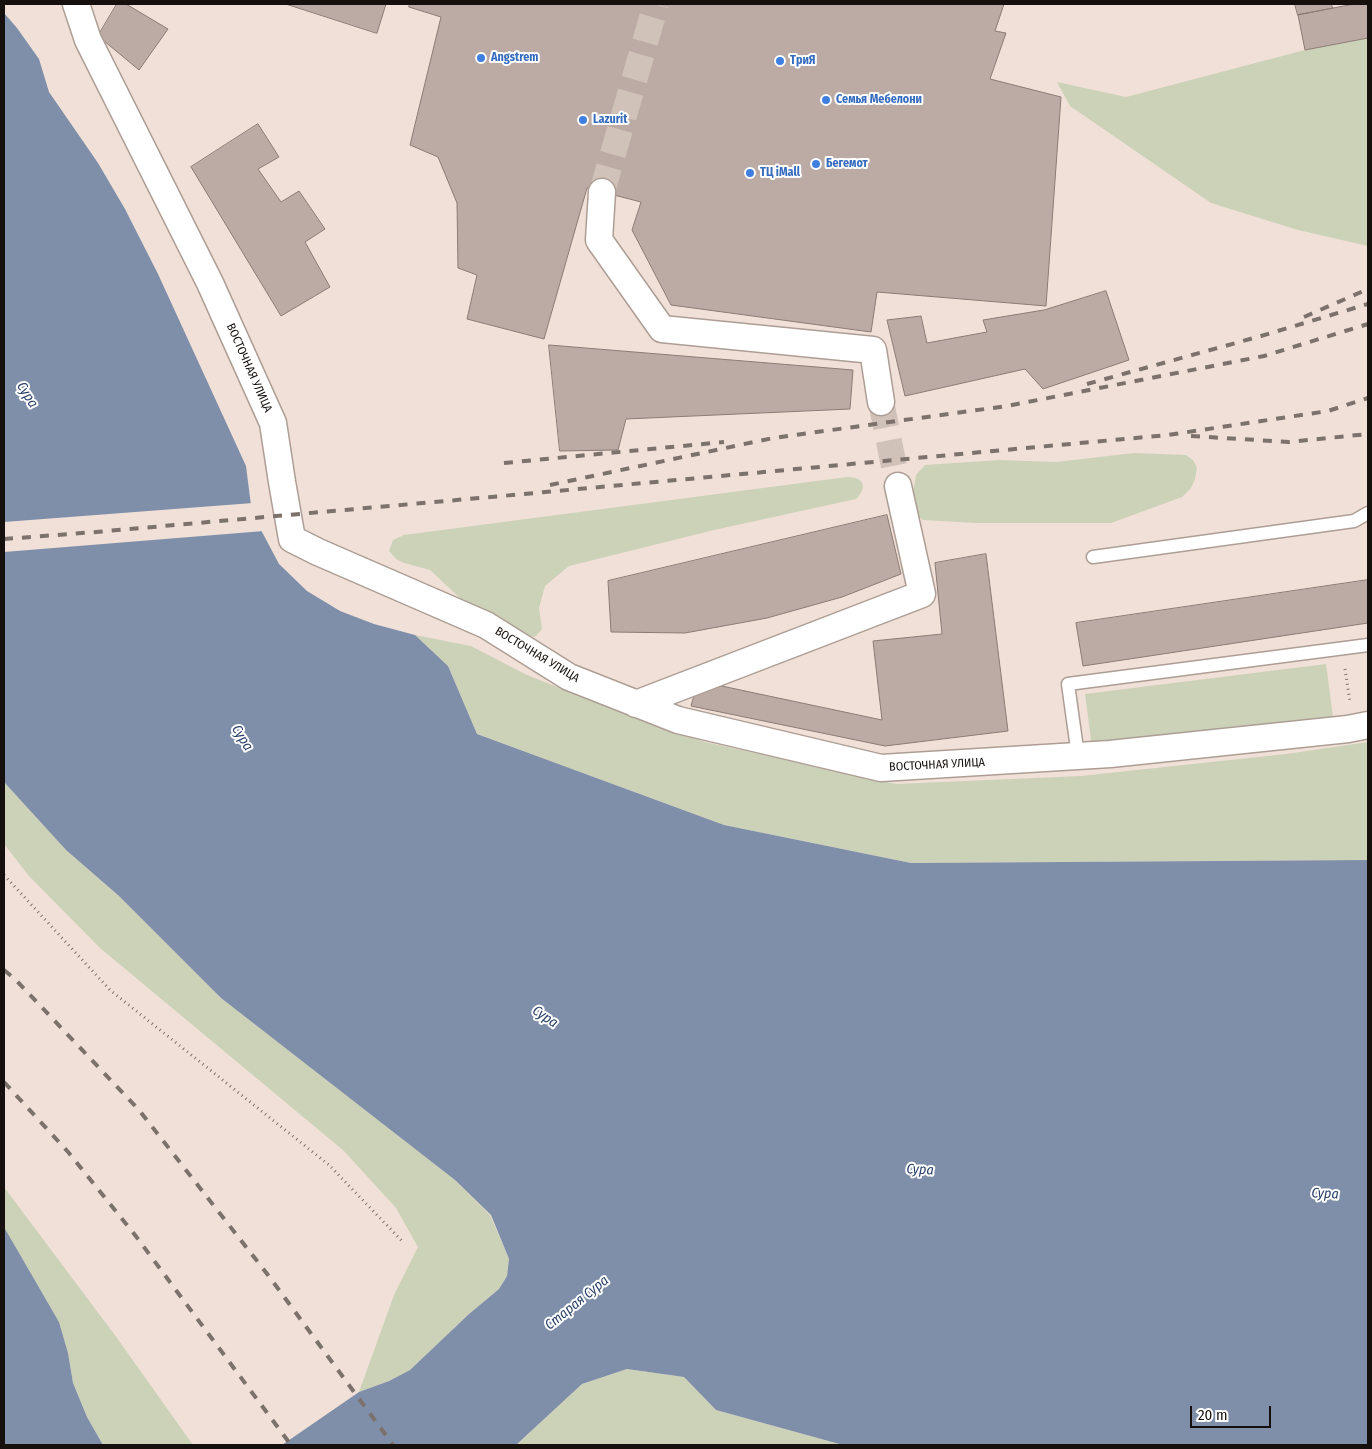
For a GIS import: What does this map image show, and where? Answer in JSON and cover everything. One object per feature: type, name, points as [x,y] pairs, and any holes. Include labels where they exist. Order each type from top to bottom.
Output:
[{"type":"street","name":"ВОСТОЧНАЯ УЛИЦА","points":[[76,4],[88,40],[210,283],[274,423],[292,539],[486,625],[568,677],[636,704],[678,720],[881,768],[1110,754],[1361,726]]},
{"type":"street","points":[[602,192],[599,240],[662,329],[873,350],[881,402]]},
{"type":"street","points":[[636,704],[922,594],[898,486]]},
{"type":"lane","points":[[1093,557],[1354,521],[1368,512]]},
{"type":"lane","points":[[1078,756],[1068,684],[1368,645]]},
{"type":"path","points":[[1342,648],[1361,726]]},
{"type":"path","points":[[4,875],[110,990],[329,1165],[402,1242]]},
{"type":"green space","points":[[1368,38],[1368,246],[1298,230],[1211,203],[1070,106],[1057,82],[1126,97],[1305,50]]},
{"type":"green space","points":[[1134,453],[1186,455],[1193,460],[1197,468],[1191,488],[1182,497],[1111,523],[976,523],[923,520],[911,506],[916,475],[925,465],[999,460],[1056,462]]},
{"type":"green space","points":[[853,477],[862,484],[863,487],[860,495],[856,499],[714,530],[569,566],[545,586],[539,608],[542,629],[535,637],[516,632],[460,598],[430,570],[404,563],[396,559],[389,551],[393,540],[404,535]]},
{"type":"green space","points":[[415,635],[471,646],[527,675],[705,742],[896,784],[1081,776],[1286,754],[1368,742],[1368,860],[911,863],[724,825],[477,734],[448,666]]},
{"type":"green space","points":[[1326,664],[1333,717],[1092,747],[1085,694]]},
{"type":"green space","points":[[4,782],[66,850],[119,896],[221,998],[455,1180],[490,1215],[509,1259],[507,1276],[499,1289],[469,1314],[410,1370],[389,1381],[359,1392],[394,1295],[418,1247],[396,1208],[344,1151],[100,948],[29,876],[4,844]]},
{"type":"green space","points":[[4,1187],[117,1338],[193,1445],[103,1445],[87,1417],[73,1383],[68,1353],[59,1322],[4,1227]]},
{"type":"green space","points":[[627,1369],[684,1377],[716,1410],[843,1445],[516,1445],[582,1384]]},
{"type":"water","points":[[4,13],[39,59],[49,92],[98,163],[125,209],[158,274],[246,466],[252,513],[279,564],[307,591],[340,611],[374,624],[415,635],[448,666],[477,734],[724,825],[911,863],[1368,860],[1368,1445],[843,1445],[716,1410],[684,1377],[627,1369],[582,1384],[516,1445],[282,1445],[359,1392],[389,1381],[410,1370],[469,1314],[499,1289],[507,1276],[509,1259],[491,1215],[455,1180],[221,998],[119,896],[66,850],[4,782]]},
{"type":"water","points":[[4,1227],[59,1322],[68,1353],[73,1383],[87,1417],[103,1445],[4,1445]]},
{"type":"pier","points":[[253,503],[254,512],[264,531],[4,552],[4,522]]},
{"type":"building","points":[[117,4],[126,4],[168,29],[139,70],[98,36]]},
{"type":"building","points":[[286,4],[386,4],[377,33]]},
{"type":"building","name":"ТЦ iMall","points":[[410,4],[1004,4],[995,31],[1006,33],[990,79],[1061,97],[1046,306],[877,292],[871,332],[671,305],[632,230],[641,202],[587,188],[544,339],[467,319],[477,275],[458,268],[457,203],[438,157],[410,145],[441,17],[409,7]]},
{"type":"building","points":[[1295,4],[1331,4],[1333,8],[1298,15]]},
{"type":"building","points":[[1355,4],[1368,4],[1368,38],[1305,50],[1298,15]]},
{"type":"building","points":[[258,124],[279,157],[258,169],[281,202],[299,191],[325,229],[305,242],[330,287],[281,316],[191,167]]},
{"type":"building","points":[[1106,291],[1129,360],[1043,389],[1025,369],[905,396],[887,320],[921,316],[927,343],[987,332],[983,320],[1044,310]]},
{"type":"building","points":[[549,345],[853,370],[850,409],[626,419],[618,450],[560,451]]},
{"type":"building","points":[[887,515],[901,574],[842,597],[767,618],[685,633],[611,632],[608,581]]},
{"type":"building","points":[[986,554],[1008,731],[885,746],[691,706],[698,681],[882,720],[873,641],[942,634],[935,563]]},
{"type":"building","points":[[1368,580],[1368,623],[1083,666],[1076,623]]},
{"type":"tunnel","points":[[602,192],[656,4]]},
{"type":"tunnel","points":[[881,402],[898,486]]},
{"type":"railway","points":[[1304,317],[1368,289]]},
{"type":"railway","points":[[1087,384],[1368,304]]},
{"type":"railway","points":[[550,485],[773,438],[1007,406],[1264,356],[1368,324]]},
{"type":"railway","points":[[4,539],[1168,435],[1328,411],[1368,398]]},
{"type":"railway","points":[[1191,436],[1289,442],[1368,434]]},
{"type":"railway","points":[[504,463],[724,442]]},
{"type":"railway","points":[[4,970],[15,979],[139,1110],[268,1275],[393,1445]]},
{"type":"railway","points":[[4,1082],[69,1153],[135,1235],[291,1445]]},
{"type":"place","name":"Angstrem","points":[[481,58]]},
{"type":"place","name":"ТриЯ","points":[[780,61]]},
{"type":"place","name":"Семья Мебелони","points":[[826,100]]},
{"type":"place","name":"Lazurit","points":[[583,120]]},
{"type":"place","name":"Бегемот","points":[[816,164]]},
{"type":"place","name":"ТЦ iMall","points":[[750,173]]},
{"type":"water label","name":"Сура","points":[[27,395]]},
{"type":"water label","name":"Сура","points":[[242,738]]},
{"type":"water label","name":"Сура","points":[[545,1017]]},
{"type":"water label","name":"Сура","points":[[920,1170]]},
{"type":"water label","name":"Сура","points":[[1325,1194]]},
{"type":"water label","name":"Старая Сура","points":[[577,1303]]}]
